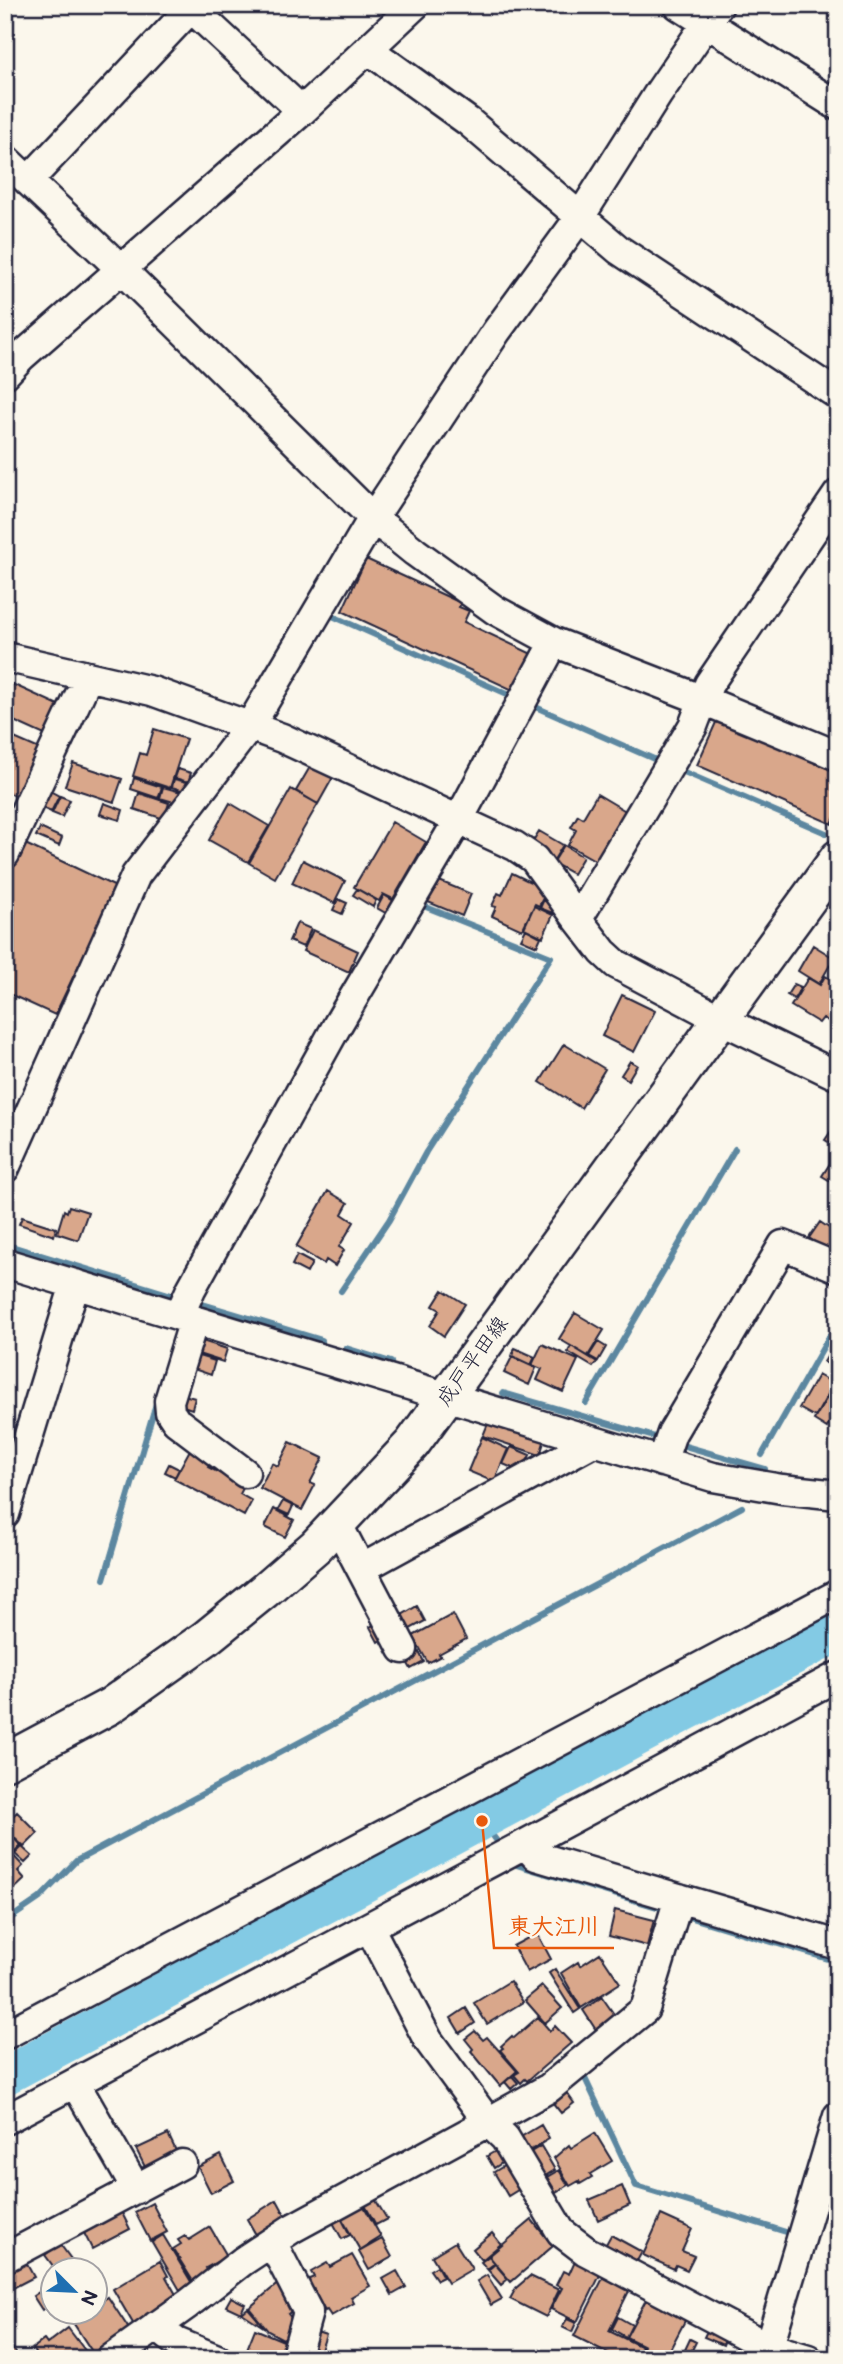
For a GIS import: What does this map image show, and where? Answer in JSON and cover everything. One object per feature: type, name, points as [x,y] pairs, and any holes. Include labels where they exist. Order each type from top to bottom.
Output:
[{"type":"main road","name":"成戸平田線","points":[[5,1762],[110,1706],[206,1638],[316,1546],[412,1444],[838,858]]},
{"type":"street","points":[[5,374],[22,356],[302,111],[415,5]]},
{"type":"street","points":[[678,5],[712,14],[838,106]]},
{"type":"street","points":[[28,181],[190,7],[302,111]]},
{"type":"street","points":[[5,1168],[136,875],[250,726],[373,517],[496,332],[580,217],[712,14]]},
{"type":"street","points":[[369,50],[469,122],[619,250],[838,395]]},
{"type":"street","points":[[5,159],[373,517],[415,552],[495,610],[554,642],[838,756]]},
{"type":"street","points":[[576,917],[582,912],[692,726],[709,684],[838,494]]},
{"type":"street","points":[[245,1473],[176,1420],[170,1412],[169,1401],[191,1289],[338,1024],[459,819],[554,642]]},
{"type":"street","points":[[5,657],[152,691],[250,726],[282,738],[515,845],[534,859],[603,953],[615,964],[838,1076]]},
{"type":"street","points":[[5,854],[88,677]]},
{"type":"street","points":[[662,1462],[672,1433],[783,1245],[838,1268]]},
{"type":"street","points":[[5,1263],[713,1477],[838,1495]]},
{"type":"street","points":[[5,1514],[75,1284]]},
{"type":"street","points":[[361,1569],[593,1442]]},
{"type":"street","points":[[782,1489],[789,1471],[838,1478]]},
{"type":"street","points":[[337,1523],[403,1649]]},
{"type":"street","points":[[5,2035],[838,1594]]},
{"type":"street","points":[[5,2120],[838,1676]]},
{"type":"street","points":[[525,1844],[536,1856],[838,1945]]},
{"type":"street","points":[[111,2359],[272,2242],[341,2201],[549,2088],[645,2009],[679,1898]]},
{"type":"street","points":[[369,1927],[428,2040],[488,2122],[505,2138],[561,2232],[586,2251],[767,2353],[808,2359]]},
{"type":"street","points":[[75,2083],[136,2189]]},
{"type":"street","points":[[767,2353],[838,2116]]},
{"type":"street","points":[[5,2259],[182,2164]]},
{"type":"street","points":[[272,2242],[309,2312],[295,2359]]},
{"type":"street","points":[[156,2326],[176,2342],[217,2359]]},
{"type":"building","points":[[366,559],[461,603],[459,607],[469,611],[464,622],[534,655],[517,692],[342,611]]},
{"type":"building","points":[[12,684],[65,708],[51,738],[5,717],[5,699]]},
{"type":"building","points":[[717,720],[838,773],[838,810],[832,824],[697,765]]},
{"type":"building","points":[[154,729],[186,739],[170,788],[133,776],[140,753],[146,755]]},
{"type":"building","points":[[5,734],[44,751],[22,799],[5,791]]},
{"type":"building","points":[[314,760],[336,772],[318,804],[296,791]]},
{"type":"building","points":[[73,763],[122,779],[114,802],[65,786]]},
{"type":"building","points":[[178,769],[191,773],[188,782],[175,778]]},
{"type":"building","points":[[134,778],[162,787],[158,798],[131,789]]},
{"type":"building","points":[[174,779],[187,782],[184,791],[172,787]]},
{"type":"building","points":[[163,787],[181,792],[177,803],[160,798]]},
{"type":"building","points":[[291,789],[318,804],[275,878],[249,863]]},
{"type":"building","points":[[50,791],[59,796],[51,812],[42,808]]},
{"type":"building","points":[[139,793],[169,803],[164,819],[134,809]]},
{"type":"building","points":[[597,794],[629,813],[600,863],[568,845],[576,830],[571,827],[578,815],[583,818]]},
{"type":"building","points":[[60,796],[70,800],[62,817],[52,813]]},
{"type":"building","points":[[104,803],[123,810],[120,820],[100,814]]},
{"type":"building","points":[[230,803],[269,826],[248,862],[209,840]]},
{"type":"building","points":[[392,822],[426,842],[393,899],[383,894],[379,901],[354,887]]},
{"type":"building","points":[[40,828],[62,838],[59,846],[36,836]]},
{"type":"building","points":[[539,831],[563,845],[549,868],[530,846]]},
{"type":"building","points":[[19,841],[116,887],[55,1015],[5,992],[5,869]]},
{"type":"building","points":[[564,845],[583,857],[573,874],[553,863]]},
{"type":"building","points":[[303,860],[345,881],[334,903],[292,883]]},
{"type":"building","points":[[512,873],[547,890],[539,906],[535,904],[522,930],[492,916],[496,907],[492,906],[498,893],[502,895]]},
{"type":"building","points":[[432,878],[471,894],[462,916],[423,900]]},
{"type":"building","points":[[357,889],[376,900],[373,907],[353,895]]},
{"type":"building","points":[[384,895],[397,903],[389,915],[377,908]]},
{"type":"building","points":[[545,897],[560,904],[555,914],[540,908]]},
{"type":"building","points":[[338,899],[347,903],[342,914],[333,910]]},
{"type":"building","points":[[534,906],[553,915],[543,937],[524,928]]},
{"type":"building","points":[[297,923],[311,929],[303,947],[289,941]]},
{"type":"building","points":[[526,929],[541,937],[537,946],[521,939]]},
{"type":"building","points":[[313,930],[358,951],[349,972],[303,951]]},
{"type":"building","points":[[813,945],[834,958],[819,984],[798,971]]},
{"type":"building","points":[[825,976],[838,983],[838,1027],[823,1018],[819,1023],[791,1006],[808,978],[820,985]]},
{"type":"building","points":[[794,984],[801,987],[794,999],[787,995]]},
{"type":"building","points":[[622,995],[655,1011],[634,1052],[602,1036]]},
{"type":"building","points":[[564,1044],[605,1069],[581,1108],[540,1082]]},
{"type":"building","points":[[630,1061],[637,1065],[628,1080],[621,1075]]},
{"type":"building","points":[[838,1121],[838,1148],[825,1140]]},
{"type":"building","points":[[831,1162],[838,1167],[838,1173],[832,1182],[822,1176]]},
{"type":"building","points":[[328,1191],[348,1203],[342,1214],[354,1222],[339,1247],[344,1250],[335,1266],[326,1260],[324,1264],[296,1247]]},
{"type":"building","points":[[69,1206],[88,1212],[78,1240],[57,1233],[64,1210],[67,1212]]},
{"type":"building","points":[[22,1217],[56,1228],[54,1236],[19,1224]]},
{"type":"building","points":[[820,1222],[829,1228],[832,1224],[838,1228],[838,1258],[809,1238]]},
{"type":"building","points":[[297,1255],[312,1263],[307,1273],[292,1265]]},
{"type":"building","points":[[443,1290],[465,1304],[444,1336],[430,1326],[440,1310],[433,1306]]},
{"type":"building","points":[[575,1313],[604,1330],[588,1356],[559,1339]]},
{"type":"building","points":[[838,1338],[838,1369],[824,1362]]},
{"type":"building","points":[[196,1339],[227,1349],[223,1362],[192,1352]]},
{"type":"building","points":[[598,1342],[606,1347],[598,1361],[589,1356]]},
{"type":"building","points":[[542,1344],[578,1360],[563,1392],[537,1380],[542,1369],[532,1365]]},
{"type":"building","points":[[571,1346],[597,1362],[593,1367],[568,1352]]},
{"type":"building","points":[[515,1348],[535,1357],[531,1365],[512,1356]]},
{"type":"building","points":[[192,1354],[215,1361],[211,1375],[188,1367]]},
{"type":"building","points":[[512,1357],[536,1368],[529,1385],[504,1373]]},
{"type":"building","points":[[818,1375],[834,1384],[815,1417],[799,1408]]},
{"type":"building","points":[[180,1394],[195,1398],[192,1409],[177,1404]]},
{"type":"building","points":[[829,1394],[838,1398],[838,1409],[827,1428],[814,1420]]},
{"type":"building","points":[[489,1421],[545,1439],[540,1455],[483,1436]]},
{"type":"building","points":[[482,1437],[508,1449],[494,1482],[468,1471]]},
{"type":"building","points":[[290,1442],[323,1458],[310,1483],[315,1485],[302,1510],[260,1488],[272,1463],[278,1466]]},
{"type":"building","points":[[192,1446],[213,1457],[208,1467],[244,1486],[240,1494],[252,1501],[244,1516],[174,1479]]},
{"type":"building","points":[[511,1447],[530,1455],[522,1472],[503,1464]]},
{"type":"building","points":[[169,1464],[179,1469],[175,1477],[165,1472]]},
{"type":"building","points":[[283,1501],[293,1506],[289,1515],[278,1510]]},
{"type":"building","points":[[274,1509],[294,1520],[285,1537],[265,1527]]},
{"type":"building","points":[[417,1606],[425,1621],[399,1635],[392,1621]]},
{"type":"building","points":[[453,1614],[466,1639],[428,1663],[413,1636]]},
{"type":"building","points":[[379,1622],[388,1637],[378,1642],[370,1627]]},
{"type":"building","points":[[417,1648],[424,1662],[411,1669],[403,1655]]},
{"type":"building","points":[[17,1812],[38,1833],[24,1847],[5,1829],[5,1823]]},
{"type":"building","points":[[9,1833],[21,1846],[14,1853],[5,1844],[5,1836]]},
{"type":"building","points":[[22,1847],[32,1856],[25,1863],[15,1854]]},
{"type":"building","points":[[8,1850],[23,1866],[18,1871],[25,1879],[5,1898],[5,1853]]},
{"type":"building","points":[[615,1910],[654,1920],[647,1946],[609,1936]]},
{"type":"building","points":[[537,1933],[551,1959],[527,1972],[513,1946]]},
{"type":"building","points":[[600,1953],[620,1983],[581,2008],[561,1973],[578,1962],[580,1966]]},
{"type":"building","points":[[555,1969],[580,2009],[574,2013],[549,1973]]},
{"type":"building","points":[[510,1981],[523,2002],[487,2024],[474,2003]]},
{"type":"building","points":[[542,1986],[562,2008],[545,2023],[525,2000]]},
{"type":"building","points":[[602,1997],[618,2020],[598,2033],[583,2010]]},
{"type":"building","points":[[466,2008],[475,2023],[460,2033],[451,2018]]},
{"type":"building","points":[[538,2017],[550,2031],[555,2026],[571,2043],[527,2081],[525,2079],[521,2083],[514,2075],[519,2072],[500,2050],[503,2048],[501,2046]]},
{"type":"building","points":[[475,2031],[483,2040],[487,2037],[517,2071],[500,2086],[471,2051],[473,2049],[465,2039]]},
{"type":"building","points":[[512,2076],[518,2083],[511,2089],[505,2082]]},
{"type":"building","points":[[562,2086],[574,2103],[561,2113],[548,2097]]},
{"type":"building","points":[[541,2125],[549,2139],[522,2155],[514,2141]]},
{"type":"building","points":[[595,2133],[612,2161],[590,2174],[592,2177],[570,2186],[554,2158],[569,2145],[571,2148]]},
{"type":"building","points":[[168,2134],[178,2155],[147,2171],[136,2149]]},
{"type":"building","points":[[541,2146],[555,2170],[538,2180],[524,2156]]},
{"type":"building","points":[[501,2148],[508,2159],[494,2168],[487,2156]]},
{"type":"building","points":[[221,2155],[234,2181],[211,2193],[198,2167]]},
{"type":"building","points":[[512,2161],[526,2185],[508,2196],[494,2172]]},
{"type":"building","points":[[559,2170],[568,2185],[556,2192],[547,2177]]},
{"type":"building","points":[[622,2186],[630,2205],[598,2220],[589,2200]]},
{"type":"building","points":[[372,2194],[387,2219],[376,2225],[362,2200]]},
{"type":"building","points":[[360,2199],[381,2237],[360,2250],[338,2212]]},
{"type":"building","points":[[277,2200],[289,2222],[259,2240],[247,2219]]},
{"type":"building","points":[[152,2203],[167,2232],[150,2241],[135,2212]]},
{"type":"building","points":[[119,2207],[130,2229],[92,2249],[81,2227]]},
{"type":"building","points":[[338,2212],[350,2235],[342,2239],[330,2217]]},
{"type":"building","points":[[661,2215],[692,2229],[682,2251],[694,2256],[687,2270],[676,2265],[674,2269],[643,2255]]},
{"type":"building","points":[[532,2220],[553,2246],[511,2282],[489,2256]]},
{"type":"building","points":[[210,2227],[227,2256],[206,2268],[211,2277],[196,2286],[173,2249],[181,2244],[178,2240],[185,2236],[189,2240]]},
{"type":"building","points":[[492,2233],[501,2244],[482,2260],[473,2249]]},
{"type":"building","points":[[163,2235],[193,2285],[181,2292],[152,2242]]},
{"type":"building","points":[[611,2235],[642,2252],[632,2270],[601,2253]]},
{"type":"building","points":[[382,2239],[392,2257],[369,2270],[359,2252]]},
{"type":"building","points":[[455,2242],[472,2269],[448,2283],[432,2256]]},
{"type":"building","points":[[60,2244],[69,2256],[46,2256]]},
{"type":"building","points":[[352,2255],[370,2286],[351,2297],[354,2303],[331,2316],[325,2311],[307,2280],[314,2277],[311,2272],[327,2263],[330,2267]]},
{"type":"building","points":[[489,2256],[495,2263],[487,2269],[481,2262]]},
{"type":"building","points":[[577,2256],[603,2269],[577,2322],[551,2309],[562,2288],[556,2285],[563,2271],[569,2274]]},
{"type":"building","points":[[23,2257],[34,2277],[9,2290],[8,2287],[5,2288],[5,2266]]},
{"type":"building","points":[[160,2261],[178,2298],[134,2325],[113,2289]]},
{"type":"building","points":[[495,2264],[508,2279],[501,2285],[488,2270]]},
{"type":"building","points":[[437,2266],[443,2277],[437,2280],[430,2270]]},
{"type":"building","points":[[397,2271],[406,2287],[392,2295],[383,2279]]},
{"type":"building","points":[[606,2272],[632,2285],[609,2331],[642,2347],[636,2359],[620,2359],[574,2336]]},
{"type":"building","points":[[487,2275],[502,2299],[491,2305],[477,2281]]},
{"type":"building","points":[[530,2276],[559,2290],[546,2317],[510,2299],[516,2288]]},
{"type":"building","points":[[281,2281],[300,2304],[288,2314],[298,2326],[283,2339],[268,2331],[249,2308]]},
{"type":"building","points":[[648,2296],[688,2315],[665,2359],[637,2359],[644,2346],[626,2337]]},
{"type":"building","points":[[108,2297],[129,2329],[93,2353],[75,2326],[108,2326]]},
{"type":"building","points":[[231,2297],[245,2304],[241,2313],[226,2306]]},
{"type":"building","points":[[248,2308],[265,2328],[242,2313]]},
{"type":"building","points":[[618,2317],[632,2325],[626,2337],[612,2329]]},
{"type":"building","points":[[567,2319],[576,2323],[572,2332],[562,2327]]},
{"type":"building","points":[[68,2328],[90,2357],[26,2359],[35,2353],[32,2349],[44,2340],[47,2344]]},
{"type":"building","points":[[255,2329],[286,2342],[279,2359],[243,2359]]},
{"type":"building","points":[[307,2329],[326,2335],[318,2359],[297,2359]]},
{"type":"building","points":[[708,2329],[726,2337],[723,2345],[704,2337]]},
{"type":"building","points":[[5,2337],[20,2359],[5,2359]]},
{"type":"building","points":[[690,2339],[696,2342],[690,2354],[684,2352]]},
{"type":"building","points":[[365,2350],[382,2359],[361,2359]]},
{"type":"building","points":[[692,2350],[709,2358],[709,2359],[688,2359]]},
{"type":"waterway","points":[[327,617],[328,614],[514,697]]},
{"type":"waterway","points":[[531,705],[663,763]]},
{"type":"waterway","points":[[677,769],[826,833]]},
{"type":"waterway","points":[[341,1291],[389,1220],[426,1152],[551,957],[421,905]]},
{"type":"waterway","points":[[586,1403],[735,1149]]},
{"type":"waterway","points":[[5,1191],[13,1173]]},
{"type":"waterway","points":[[5,1244],[175,1296]]},
{"type":"waterway","points":[[196,1302],[322,1340]]},
{"type":"waterway","points":[[762,1455],[838,1321]]},
{"type":"waterway","points":[[346,1348],[391,1362]]},
{"type":"waterway","points":[[503,1393],[658,1438]]},
{"type":"waterway","points":[[104,1579],[157,1400]]},
{"type":"waterway","points":[[678,1444],[765,1469]]},
{"type":"waterway","points":[[5,1922],[40,1898],[76,1861],[742,1507]]},
{"type":"waterway","points":[[5,2076],[649,1731],[838,1633]]},
{"type":"waterway","points":[[482,1821],[499,1844]]},
{"type":"waterway","points":[[510,1859],[513,1864],[660,1908]]},
{"type":"waterway","points":[[682,1915],[838,1962]]},
{"type":"waterway","points":[[586,2072],[583,2074],[636,2186],[786,2232]]},
{"type":"place","name":"東大江川","points":[[482,1821]]}]
